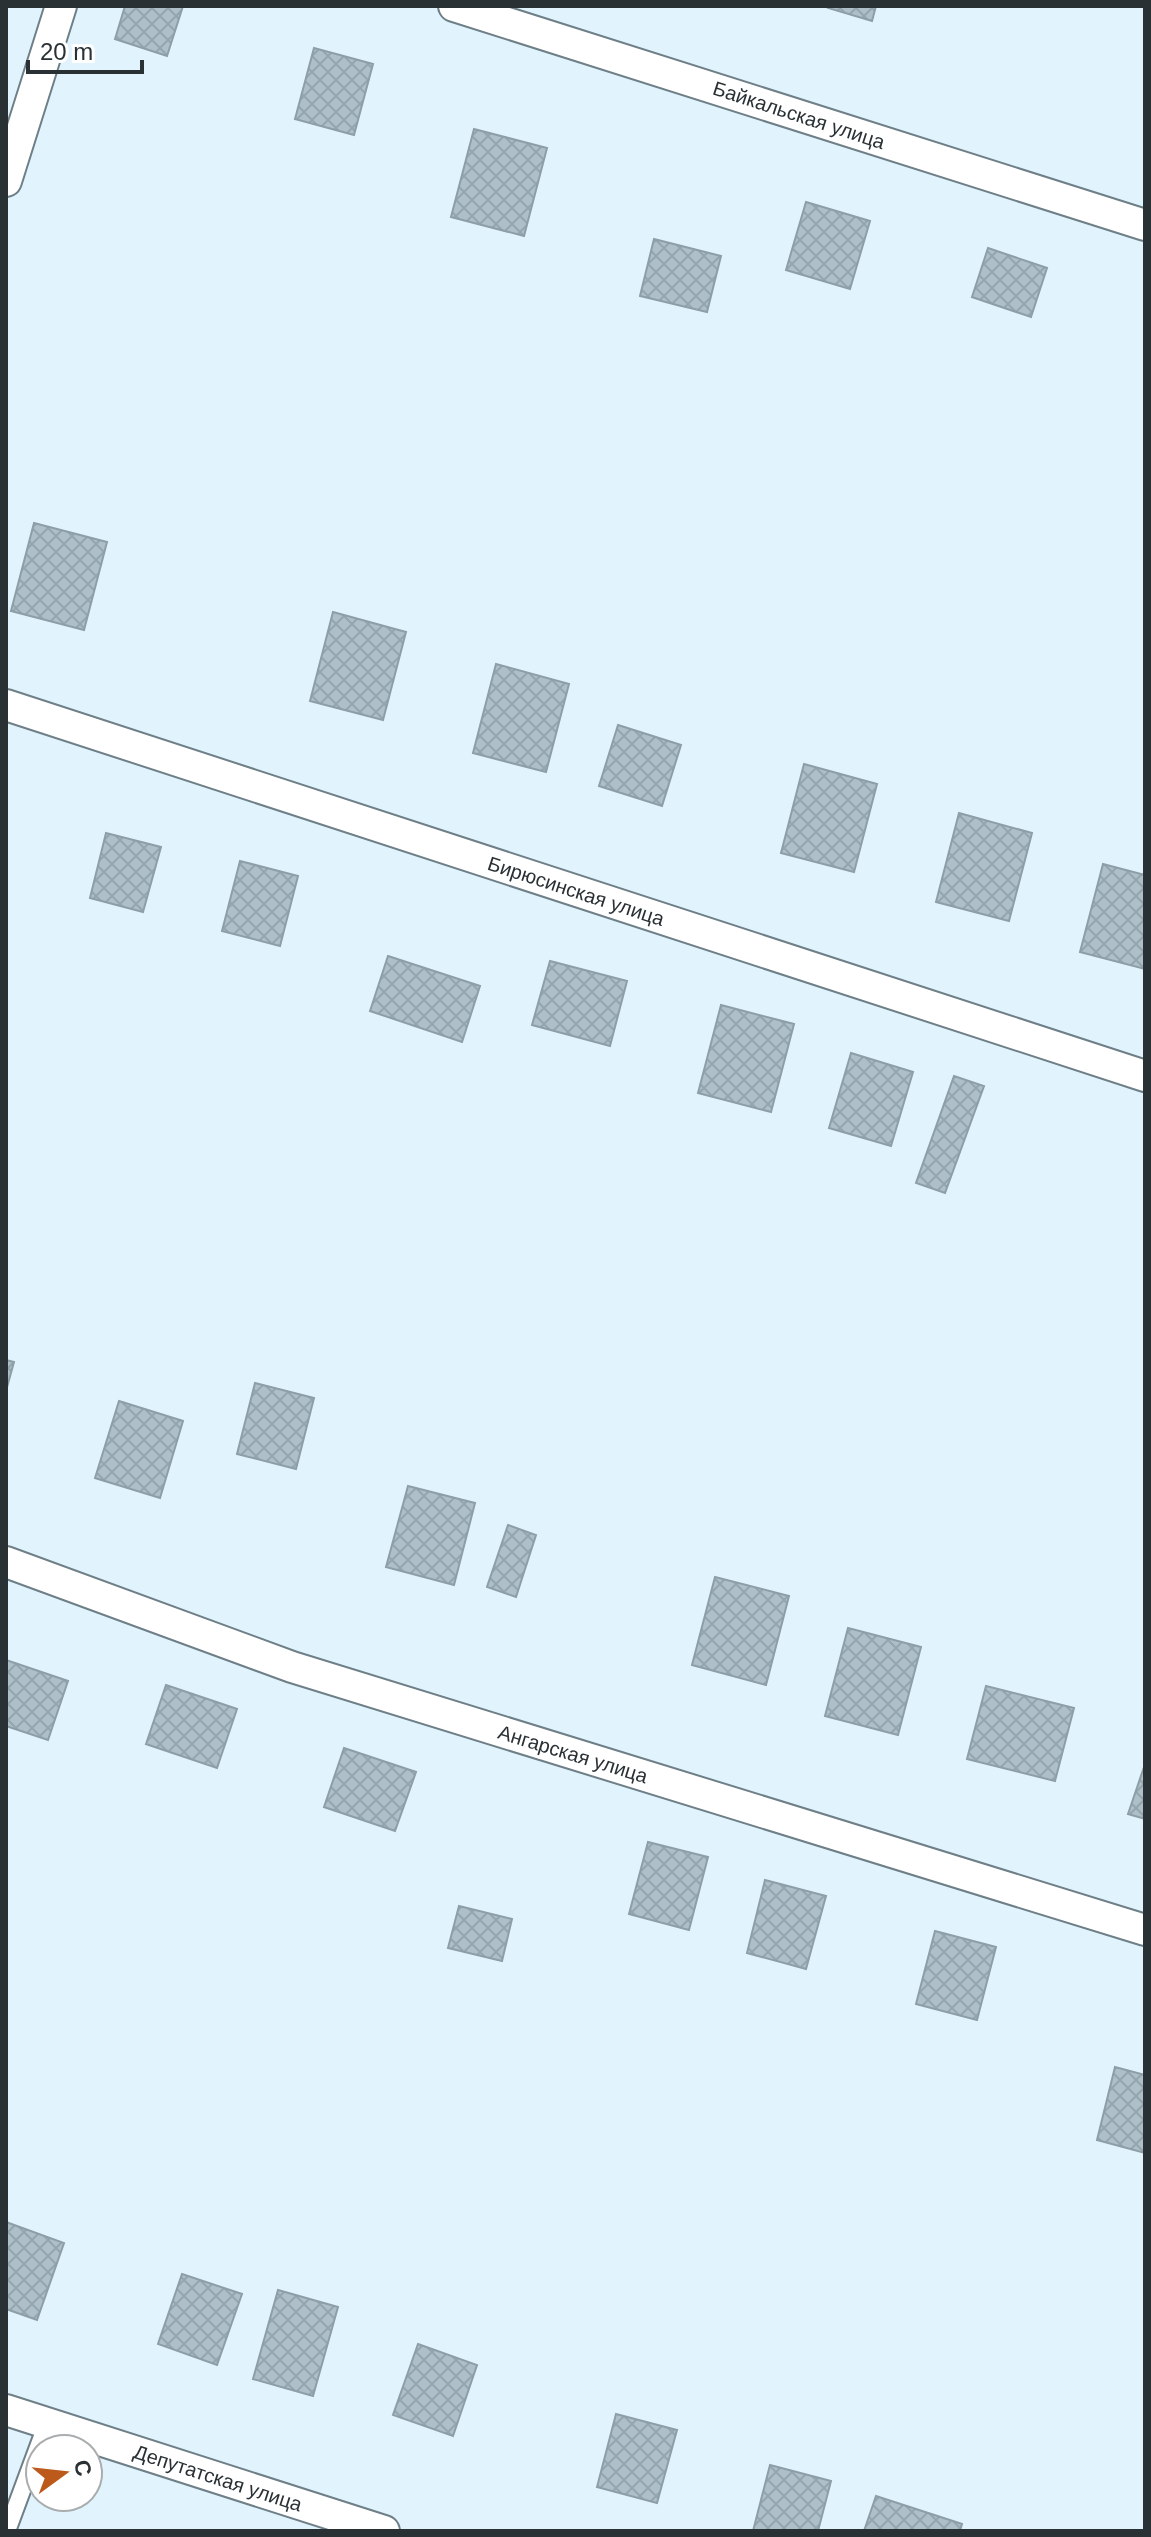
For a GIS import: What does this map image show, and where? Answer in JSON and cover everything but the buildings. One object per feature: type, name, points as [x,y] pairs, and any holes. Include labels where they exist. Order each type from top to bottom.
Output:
[{"type":"street","points":[[6,181],[61,6]]},
{"type":"street","name":"Байкальская улица","points":[[454,6],[1145,225]]},
{"type":"street","name":"Бирюсинская улица","points":[[6,705],[1145,1076]]},
{"type":"street","name":"Ангарская улица","points":[[6,1562],[292,1667],[1145,1930]]},
{"type":"street","name":"Депутатская улица","points":[[6,2410],[384,2531]]},
{"type":"lane","points":[[7,2531],[47,2423]]}]
